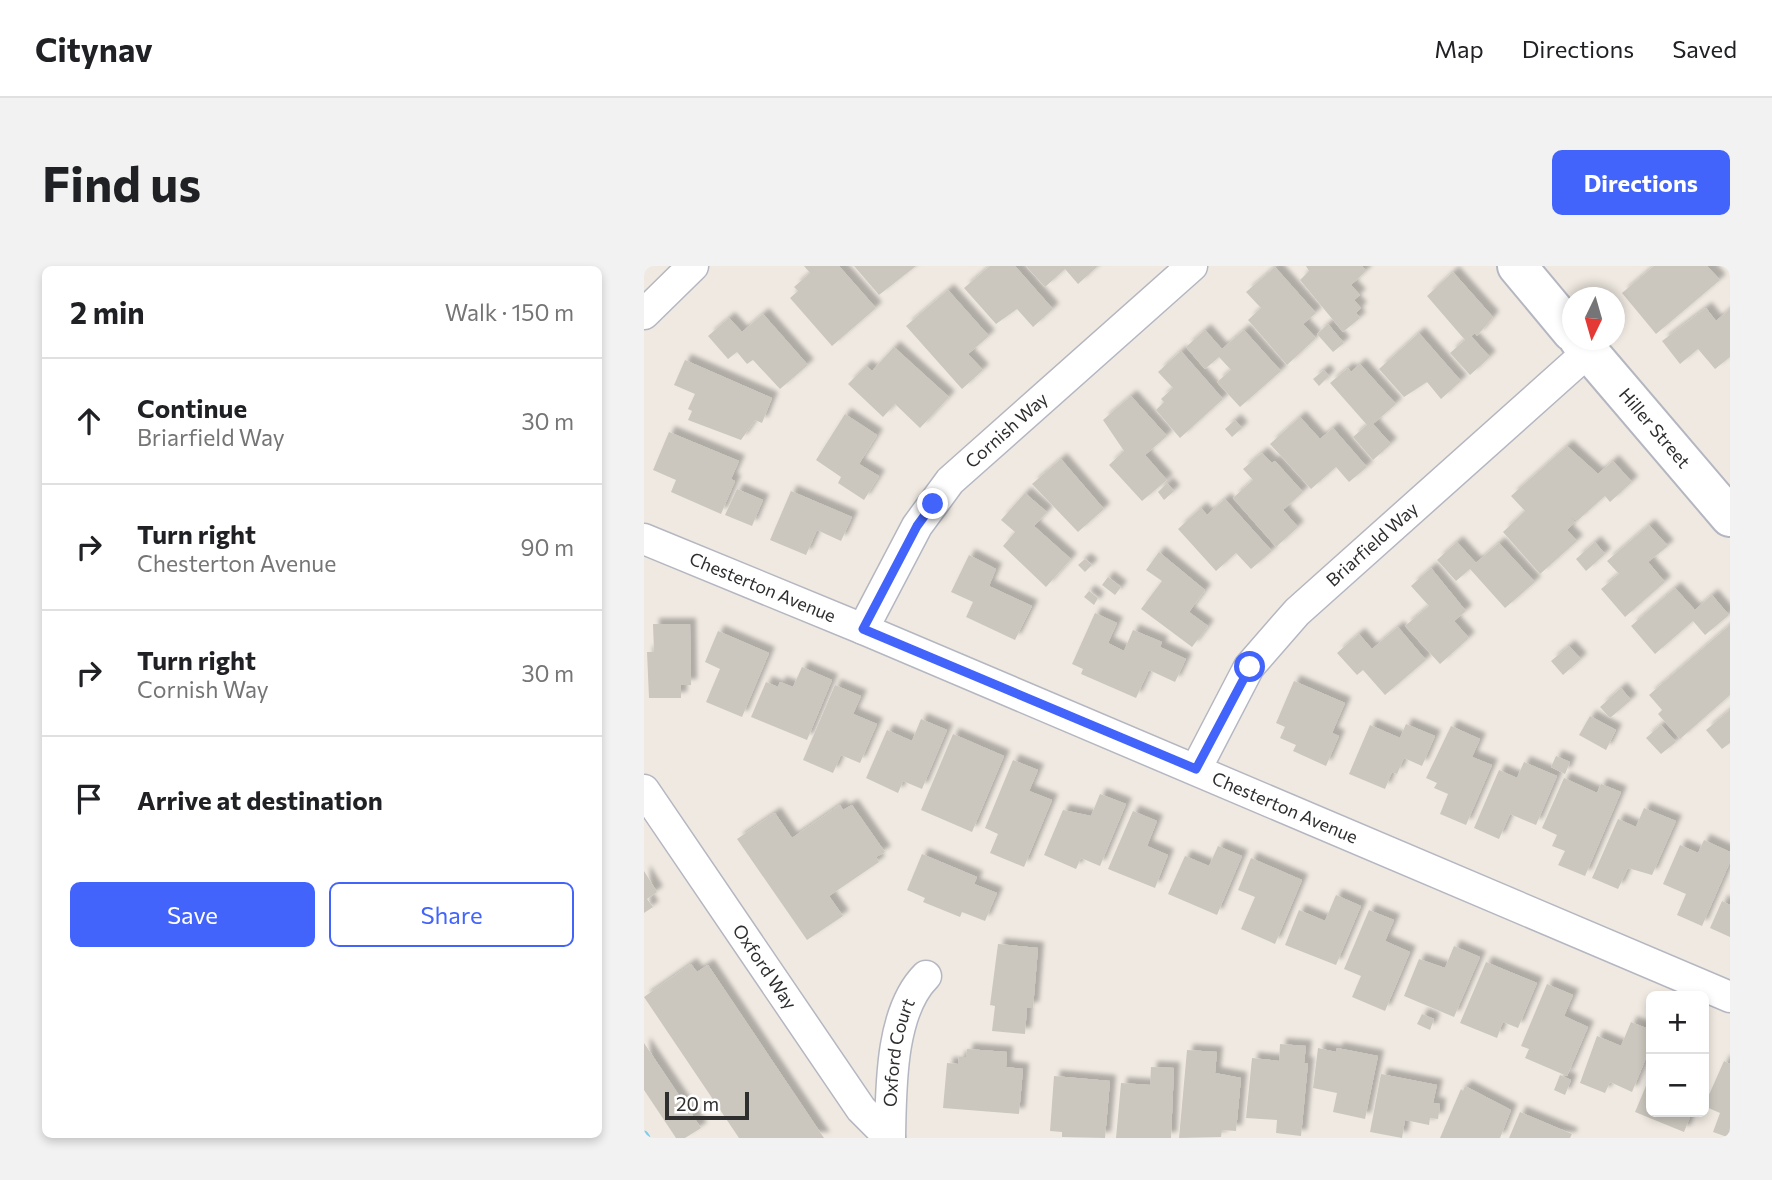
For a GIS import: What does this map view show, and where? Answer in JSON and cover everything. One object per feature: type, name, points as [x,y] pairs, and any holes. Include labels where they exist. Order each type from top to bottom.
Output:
[{"type":"street","points":[[644,314],[693,266]]},
{"type":"street","name":"Cornish Way","points":[[863,629],[917,526],[950,481],[1192,266]]},
{"type":"street","name":"Hiller Street","points":[[1517,266],[1562,320]]},
{"type":"street","name":"Briarfield Way","points":[[1196,769],[1250,667],[1272,638],[1571,350]]},
{"type":"street","name":"Hiller Street","points":[[1588,350],[1730,517]]},
{"type":"street","name":"Chesterton Avenue","points":[[644,539],[1196,769],[1730,997]]},
{"type":"street","name":"Oxford Way","points":[[644,790],[861,1109],[890,1138]]},
{"type":"street","name":"Oxford Court","points":[[890,1138],[893,1069],[905,1004],[913,988],[926,976]]},
{"type":"building","points":[[804,266],[839,266],[876,308],[832,346],[790,298],[798,291],[794,287],[810,273]]},
{"type":"building","points":[[854,266],[916,266],[879,295]]},
{"type":"building","points":[[990,266],[1015,266],[1053,309],[1033,327],[1017,309],[996,324],[964,288]]},
{"type":"building","points":[[1026,266],[1098,266],[1078,284],[1065,269],[1045,287]]},
{"type":"building","points":[[1306,266],[1362,266],[1366,271],[1351,285],[1360,295],[1354,300],[1361,308],[1356,313],[1360,318],[1343,332],[1300,280],[1309,271]]},
{"type":"building","points":[[1654,266],[1707,266],[1720,280],[1656,334],[1625,297],[1625,290]]},
{"type":"building","points":[[1275,267],[1316,313],[1303,324],[1316,338],[1287,365],[1248,320],[1261,308],[1246,292]]},
{"type":"building","points":[[1453,272],[1493,317],[1477,336],[1475,333],[1471,336],[1490,357],[1470,375],[1450,353],[1465,340],[1427,296]]},
{"type":"building","points":[[948,290],[989,336],[968,354],[983,370],[962,389],[906,326]]},
{"type":"building","points":[[1706,308],[1716,321],[1730,309],[1730,357],[1715,369],[1698,349],[1680,364],[1662,341]]},
{"type":"building","points":[[763,314],[808,365],[780,389],[753,360],[747,364],[737,352],[728,359],[708,336],[729,318],[742,332]]},
{"type":"building","points":[[1328,324],[1344,343],[1333,352],[1317,334]]},
{"type":"building","points":[[1205,330],[1222,349],[1244,330],[1281,371],[1240,407],[1217,382],[1231,370],[1219,357],[1205,369],[1186,347]]},
{"type":"building","points":[[1419,333],[1461,381],[1441,399],[1427,382],[1404,397],[1379,369]]},
{"type":"building","points":[[894,347],[949,397],[920,428],[895,404],[883,417],[848,384],[866,366],[872,371]]},
{"type":"building","points":[[1181,351],[1223,399],[1180,438],[1156,410],[1164,402],[1161,399],[1173,388],[1158,372]]},
{"type":"building","points":[[685,360],[772,398],[762,423],[755,420],[741,440],[688,420],[692,411],[688,409],[695,394],[674,385]]},
{"type":"building","points":[[1360,364],[1396,404],[1373,424],[1391,444],[1373,460],[1353,437],[1367,425],[1330,383],[1348,368],[1351,372]]},
{"type":"building","points":[[1324,370],[1329,376],[1319,386],[1313,379]]},
{"type":"building","points":[[1131,396],[1167,436],[1145,455],[1167,480],[1142,501],[1109,465],[1124,451],[1103,420]]},
{"type":"building","points":[[845,414],[877,435],[859,464],[879,476],[864,500],[838,483],[841,477],[816,460]]},
{"type":"building","points":[[1300,417],[1320,439],[1333,428],[1367,467],[1349,482],[1336,467],[1311,489],[1270,444]]},
{"type":"building","points":[[1235,420],[1242,428],[1232,437],[1225,429]]},
{"type":"building","points":[[669,432],[739,461],[731,479],[735,481],[721,514],[671,492],[676,480],[653,470]]},
{"type":"building","points":[[1567,446],[1598,474],[1613,461],[1632,482],[1610,502],[1605,496],[1577,521],[1568,514],[1575,522],[1567,530],[1577,541],[1540,574],[1503,532],[1525,511],[1511,496]]},
{"type":"building","points":[[1262,453],[1272,463],[1275,461],[1303,492],[1283,510],[1298,527],[1276,547],[1233,498],[1253,480],[1243,469]]},
{"type":"building","points":[[1061,459],[1104,509],[1078,532],[1032,484]]},
{"type":"building","points":[[1167,483],[1174,491],[1164,500],[1158,492]]},
{"type":"building","points":[[737,489],[763,500],[752,526],[725,515]]},
{"type":"building","points":[[791,491],[852,517],[841,541],[817,530],[806,555],[770,540]]},
{"type":"building","points":[[1025,493],[1047,512],[1034,526],[1071,559],[1046,587],[1003,546],[1015,532],[1001,520]]},
{"type":"building","points":[[1225,499],[1272,551],[1251,569],[1236,553],[1216,571],[1178,529],[1201,508],[1207,515]]},
{"type":"building","points":[[1649,525],[1668,546],[1648,562],[1665,582],[1625,617],[1601,589],[1619,574],[1607,561]]},
{"type":"building","points":[[1457,542],[1476,563],[1499,543],[1535,582],[1505,608],[1470,569],[1456,581],[1437,560]]},
{"type":"building","points":[[1595,542],[1605,554],[1586,571],[1576,559]]},
{"type":"building","points":[[1159,552],[1205,590],[1189,612],[1208,626],[1192,647],[1141,609],[1162,581],[1146,570]]},
{"type":"building","points":[[969,555],[996,569],[989,586],[1032,606],[1015,640],[966,617],[973,602],[951,592]]},
{"type":"building","points":[[1085,559],[1092,565],[1085,572],[1078,565]]},
{"type":"building","points":[[1431,568],[1466,611],[1454,621],[1469,638],[1440,664],[1405,626],[1429,606],[1411,586]]},
{"type":"building","points":[[1108,577],[1121,587],[1115,595],[1102,585]]},
{"type":"building","points":[[1675,588],[1695,610],[1712,595],[1729,615],[1705,635],[1693,621],[1655,654],[1631,626]]},
{"type":"building","points":[[1089,591],[1098,598],[1094,605],[1084,597]]},
{"type":"building","points":[[1095,613],[1117,623],[1108,643],[1124,651],[1133,630],[1162,642],[1160,647],[1186,659],[1175,682],[1149,670],[1136,698],[1081,674],[1083,669],[1072,664]]},
{"type":"building","points":[[653,624],[690,624],[691,685],[681,685],[681,698],[649,698],[647,652],[654,652]]},
{"type":"building","points":[[1730,625],[1730,695],[1680,739],[1658,714],[1662,710],[1649,695]]},
{"type":"building","points":[[1398,627],[1426,660],[1385,695],[1363,670],[1357,675],[1337,653],[1359,634],[1372,649]]},
{"type":"building","points":[[718,631],[769,653],[742,717],[706,702],[720,669],[705,662]]},
{"type":"building","points":[[1569,646],[1581,659],[1563,675],[1551,661]]},
{"type":"building","points":[[802,667],[832,680],[807,740],[751,717],[766,682],[778,687],[780,682],[793,687]]},
{"type":"building","points":[[1294,681],[1345,703],[1332,733],[1339,736],[1326,766],[1293,751],[1296,745],[1280,738],[1285,727],[1276,723]]},
{"type":"building","points":[[835,685],[861,696],[853,714],[877,724],[860,763],[841,755],[833,773],[803,760]]},
{"type":"building","points":[[1621,688],[1631,700],[1610,718],[1600,707]]},
{"type":"building","points":[[1730,710],[1730,743],[1722,749],[1706,730]]},
{"type":"building","points":[[1590,716],[1616,730],[1606,750],[1579,735]]},
{"type":"building","points":[[921,719],[947,730],[922,789],[903,781],[898,793],[866,778],[887,730],[912,741]]},
{"type":"building","points":[[1406,724],[1435,736],[1422,766],[1404,758],[1397,774],[1392,772],[1385,789],[1349,774],[1370,725],[1400,738]]},
{"type":"building","points":[[1661,725],[1676,742],[1661,754],[1646,738]]},
{"type":"building","points":[[1451,726],[1480,739],[1472,757],[1492,765],[1466,825],[1440,814],[1448,794],[1434,788],[1437,783],[1426,778]]},
{"type":"building","points":[[953,734],[1004,756],[972,832],[921,810]]},
{"type":"building","points":[[1556,756],[1570,762],[1565,774],[1551,767]]},
{"type":"building","points":[[1013,760],[1038,770],[1029,791],[1052,800],[1024,867],[990,853],[998,834],[985,828]]},
{"type":"building","points":[[1524,762],[1557,776],[1536,825],[1510,814],[1499,839],[1474,828],[1499,770],[1517,778]]},
{"type":"building","points":[[1564,778],[1597,793],[1601,784],[1621,792],[1585,876],[1558,865],[1565,851],[1552,846],[1557,835],[1542,828]]},
{"type":"building","points":[[1100,794],[1126,804],[1100,866],[1081,858],[1076,869],[1044,855],[1063,810],[1091,816]]},
{"type":"building","points":[[840,805],[843,810],[852,805],[885,852],[876,857],[879,862],[829,896],[843,916],[807,940],[737,839],[775,813],[792,838]]},
{"type":"building","points":[[1644,808],[1676,821],[1652,875],[1628,868],[1618,889],[1592,878],[1618,819],[1636,827]]},
{"type":"building","points":[[1133,811],[1157,821],[1147,846],[1168,855],[1155,888],[1108,869]]},
{"type":"building","points":[[1704,840],[1730,852],[1730,862],[1702,926],[1677,915],[1686,894],[1663,884],[1680,845],[1698,853]]},
{"type":"building","points":[[1218,846],[1242,856],[1217,915],[1168,894],[1185,856],[1209,866]]},
{"type":"building","points":[[922,854],[977,877],[974,884],[997,893],[985,921],[962,912],[960,917],[923,902],[925,898],[907,890]]},
{"type":"building","points":[[1251,858],[1302,880],[1275,944],[1241,929],[1255,897],[1238,890]]},
{"type":"building","points":[[644,871],[657,892],[647,899],[653,907],[644,913]]},
{"type":"building","points":[[1336,895],[1361,906],[1336,965],[1285,945],[1299,910],[1325,921]]},
{"type":"building","points":[[1722,901],[1730,905],[1730,937],[1710,928]]},
{"type":"building","points":[[1369,910],[1394,920],[1385,941],[1410,952],[1385,1011],[1352,997],[1361,976],[1344,969]]},
{"type":"building","points":[[998,944],[1038,948],[1033,1008],[1027,1008],[1025,1034],[992,1031],[995,1006],[990,1005]]},
{"type":"building","points":[[1454,946],[1480,957],[1454,1017],[1404,996],[1419,959],[1445,968]]},
{"type":"building","points":[[1486,962],[1537,983],[1518,1028],[1503,1022],[1497,1038],[1460,1023]]},
{"type":"building","points":[[691,964],[697,972],[708,965],[824,1138],[739,1138],[644,997]]},
{"type":"building","points":[[1547,984],[1573,995],[1564,1016],[1588,1027],[1567,1076],[1525,1058],[1529,1049],[1521,1046]]},
{"type":"building","points":[[1422,1014],[1434,1019],[1430,1030],[1417,1024]]},
{"type":"building","points":[[1631,1022],[1646,1028],[1646,1058],[1632,1092],[1610,1082],[1605,1093],[1580,1083],[1597,1036],[1621,1046]]},
{"type":"building","points":[[644,1043],[701,1128],[685,1138],[676,1138],[644,1090]]},
{"type":"building","points":[[1280,1044],[1306,1046],[1304,1063],[1308,1063],[1301,1136],[1276,1133],[1277,1120],[1246,1118],[1252,1058],[1279,1061]]},
{"type":"building","points":[[1318,1048],[1336,1052],[1337,1048],[1378,1056],[1365,1119],[1333,1112],[1337,1093],[1313,1088]]},
{"type":"building","points":[[967,1049],[1007,1052],[1006,1067],[1023,1069],[1019,1114],[943,1108],[947,1063],[958,1064],[959,1057],[966,1057]]},
{"type":"building","points":[[1187,1050],[1217,1052],[1215,1073],[1241,1078],[1236,1131],[1222,1130],[1221,1137],[1179,1138]]},
{"type":"building","points":[[1724,1061],[1730,1064],[1730,1138],[1713,1132],[1720,1113],[1709,1108],[1709,1095]]},
{"type":"building","points":[[1151,1067],[1174,1068],[1171,1138],[1116,1138],[1121,1083],[1150,1085]]},
{"type":"building","points":[[1381,1074],[1437,1085],[1433,1103],[1440,1104],[1438,1119],[1430,1118],[1429,1125],[1405,1120],[1402,1138],[1370,1132]]},
{"type":"building","points":[[1560,1075],[1571,1080],[1565,1095],[1554,1090]]},
{"type":"building","points":[[1054,1076],[1110,1081],[1105,1138],[1062,1137],[1062,1132],[1050,1131]]},
{"type":"building","points":[[1465,1086],[1511,1110],[1500,1138],[1440,1138],[1461,1089],[1463,1091]]},
{"type":"building","points":[[1646,1086],[1646,1116],[1635,1112]]},
{"type":"building","points":[[1520,1112],[1572,1134],[1570,1138],[1509,1138]]},
{"type":"building","points":[[1647,1117],[1690,1117],[1684,1132]]},
{"type":"route","points":[[933,504],[917,526],[863,629],[1196,769],[1250,667]]}]
